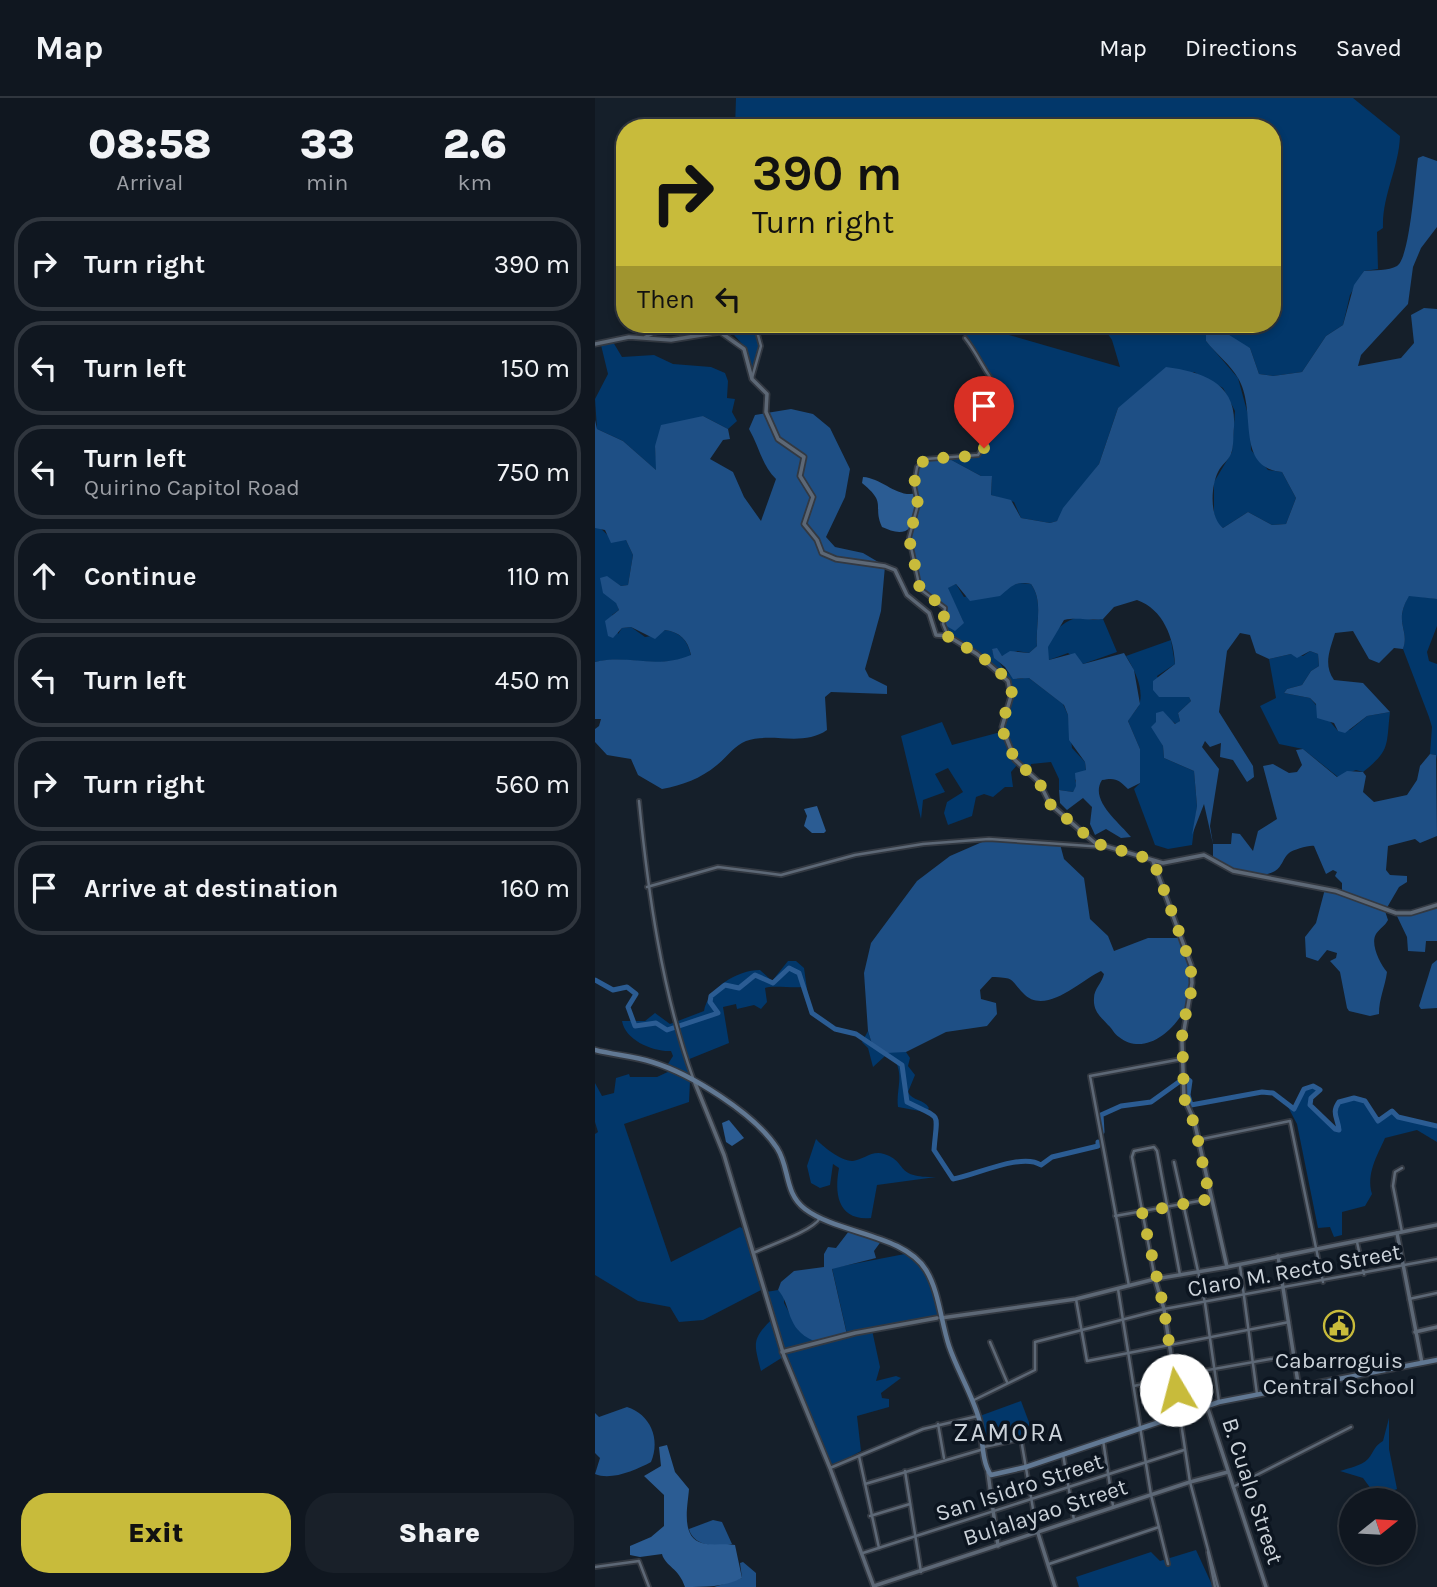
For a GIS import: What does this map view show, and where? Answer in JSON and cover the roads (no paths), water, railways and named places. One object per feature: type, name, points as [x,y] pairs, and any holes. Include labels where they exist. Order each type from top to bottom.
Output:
[{"type":"main road","points":[[595,1050],[661,1065],[724,1099],[761,1129],[779,1152],[793,1198],[821,1218],[910,1253],[925,1268],[939,1318],[978,1416],[988,1473],[994,1476],[1219,1402],[1299,1389],[1437,1360]]},
{"type":"street","points":[[645,337],[655,333]]},
{"type":"street","points":[[595,344],[629,337],[671,340],[709,333]]},
{"type":"street","points":[[723,333],[744,349],[752,379],[767,394],[766,412],[778,439],[804,457],[800,476],[813,498],[804,524],[817,540],[822,553],[836,559],[895,570],[907,595],[929,613],[933,632],[947,636],[977,654],[1008,681],[1012,691],[1002,727],[1015,760],[1039,782],[1050,804],[1104,847]]},
{"type":"street","points":[[752,379],[761,346],[757,333]]},
{"type":"street","points":[[947,636],[943,624],[945,608],[920,589],[909,538],[918,504],[914,485],[917,467],[926,459],[978,454],[987,440],[1001,398],[1000,391],[988,378],[978,353],[965,338]]},
{"type":"street","points":[[639,801],[647,887],[677,1020],[695,1083],[724,1155],[782,1352],[863,1553],[873,1587]]},
{"type":"street","points":[[647,887],[718,867],[760,874],[791,873],[855,855],[923,844],[989,839],[1104,847],[1171,864],[1204,855],[1233,871],[1336,891],[1397,914],[1437,905]]},
{"type":"street","points":[[1153,860],[1191,965],[1191,992],[1182,1030],[1184,1098],[1193,1120],[1227,1267]]},
{"type":"street","points":[[1129,1286],[1090,1076],[1182,1059]]},
{"type":"street","points":[[1197,1140],[1290,1121],[1323,1282]]},
{"type":"street","points":[[1180,1275],[1157,1151],[1154,1147],[1133,1152],[1155,1279],[1164,1309],[1190,1482],[1217,1587]]},
{"type":"street","points":[[1174,1162],[1205,1303],[1219,1402]]},
{"type":"street","points":[[1402,1168],[1395,1172],[1393,1186],[1403,1266],[1422,1363]]},
{"type":"street","points":[[1115,1216],[1210,1199]]},
{"type":"street","points":[[753,1253],[779,1239],[805,1232],[821,1218]]},
{"type":"street","points":[[782,1352],[855,1333],[1076,1299],[1155,1279],[1240,1266],[1437,1225]]},
{"type":"street","points":[[1357,1241],[1364,1274]]},
{"type":"street","points":[[1278,1256],[1299,1389]]},
{"type":"street","name":"Claro M. Recto Street","points":[[1007,1382],[1035,1370],[1035,1342],[1124,1322],[1164,1309],[1437,1259]]},
{"type":"street","points":[[1240,1266],[1257,1397]]},
{"type":"street","points":[[1118,1289],[1151,1495],[1168,1564]]},
{"type":"street","points":[[1409,1299],[1437,1293]]},
{"type":"street","points":[[1076,1299],[1087,1361],[1289,1322]]},
{"type":"street","points":[[1415,1332],[1437,1327]]},
{"type":"street","points":[[971,1401],[1007,1382],[990,1342]]},
{"type":"street","points":[[1134,1386],[1174,1376],[1294,1355]]},
{"type":"street","name":"B. Cualo Street","points":[[1207,1406],[1264,1587]]},
{"type":"street","points":[[830,1468],[938,1424],[978,1416]]},
{"type":"street","points":[[938,1424],[944,1459]]},
{"type":"street","points":[[1233,1488],[1351,1427]]},
{"type":"street","points":[[865,1484],[1020,1438],[1030,1501],[1055,1587]]},
{"type":"street","points":[[1103,1440],[1113,1508]]},
{"type":"street","name":"San Isidro Street","points":[[863,1553],[1185,1450]]},
{"type":"street","points":[[1063,1454],[1074,1521]]},
{"type":"street","points":[[859,1455],[879,1548]]},
{"type":"street","points":[[905,1471],[921,1572]]},
{"type":"street","name":"Bulalayao Street","points":[[873,1587],[1190,1482],[1229,1472]]},
{"type":"street","points":[[988,1473],[997,1546]]},
{"type":"street","points":[[871,1516],[910,1504]]},
{"type":"street","points":[[1048,1564],[1159,1527]]},
{"type":"street","points":[[595,1567],[639,1561],[649,1587]]},
{"type":"waterway","points":[[595,980],[613,990],[627,987],[636,994],[628,1007],[635,1026],[656,1023],[667,1030],[718,1013],[710,1002],[711,996],[725,985],[739,988],[755,975],[773,983],[789,968],[799,973],[812,1013],[835,1029],[856,1034],[902,1065],[907,1102],[927,1111],[935,1118],[934,1150],[953,1179],[1022,1161],[1041,1165],[1052,1157],[1098,1146],[1098,1142]]},
{"type":"waterway","points":[[1186,1078],[1190,1081],[1188,1095],[1191,1105],[1262,1092],[1273,1093],[1294,1109],[1304,1089],[1313,1086],[1320,1090],[1311,1098],[1310,1105],[1335,1129],[1339,1130],[1335,1113],[1339,1102],[1354,1098],[1365,1101],[1378,1121],[1392,1111],[1398,1117],[1437,1126]]},
{"type":"waterway","points":[[1102,1132],[1101,1115],[1121,1106],[1151,1102],[1183,1079]]},
{"type":"place","name":"Cabarroguis Central School","points":[[1339,1326]]},
{"type":"district","name":"ZAMORA","points":[[1009,1432]]}]
